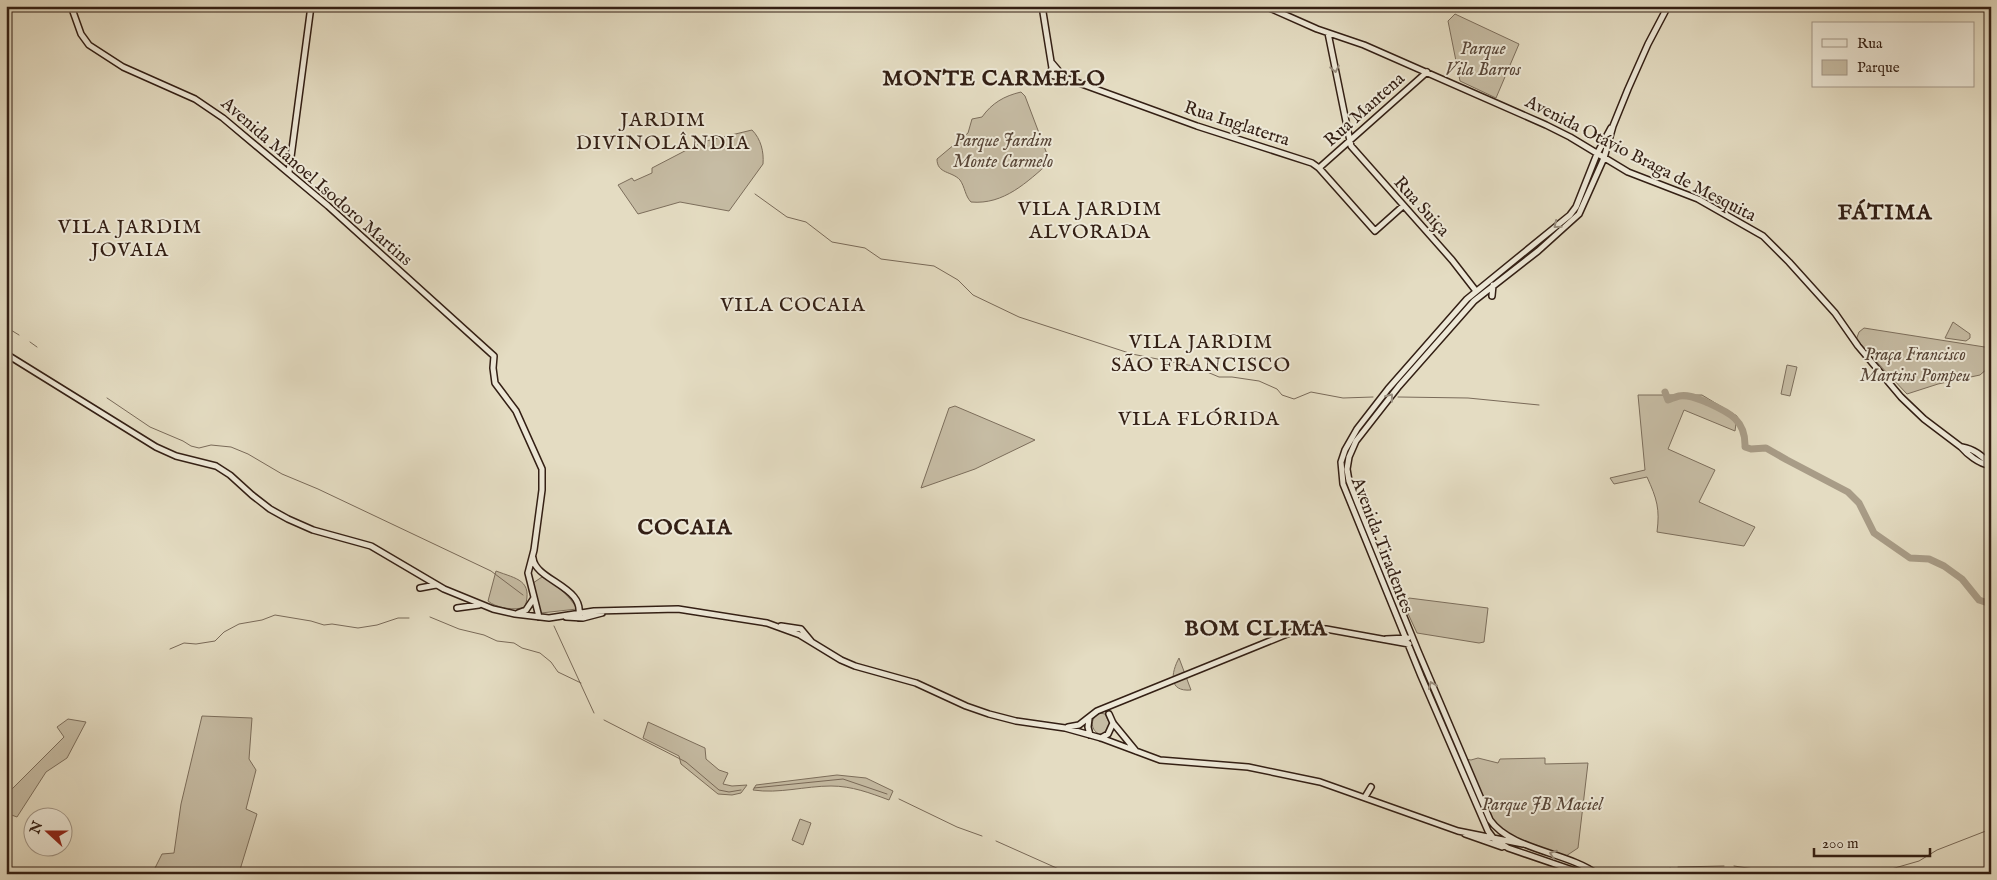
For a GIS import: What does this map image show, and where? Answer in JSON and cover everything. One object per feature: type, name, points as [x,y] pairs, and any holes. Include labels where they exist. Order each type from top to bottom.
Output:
[{"type":"main road","name":"Avenida Manoel Isodoro Martins","points":[[71,6],[81,34],[90,45],[123,67],[205,104],[290,172],[494,356],[495,383],[516,411],[542,469],[542,490],[532,558]]},
{"type":"main road","points":[[290,172],[311,6]]},
{"type":"main road","name":"Rua Inglaterra","points":[[1042,6],[1054,68],[1066,77],[1197,126],[1306,160],[1319,168],[1375,230],[1404,206]]},
{"type":"main road","name":"Avenida Otávio Braga de Mesquita","points":[[1265,6],[1328,33],[1364,45],[1546,125],[1635,175],[1698,199],[1763,236],[1835,313],[1858,346],[1901,397],[1924,419],[1961,446],[1984,458],[1990,465]]},
{"type":"main road","points":[[1613,126],[1648,44],[1668,6]]},
{"type":"main road","points":[[1328,33],[1348,140]]},
{"type":"main road","name":"Rua Mantena","points":[[1319,168],[1426,72]]},
{"type":"main road","name":"Avenida Tiradentes","points":[[1584,874],[1508,848],[1488,831],[1405,638],[1343,484],[1341,469],[1342,458],[1352,437],[1382,396],[1457,310],[1476,291],[1570,215],[1576,207],[1597,154],[1613,126]]},
{"type":"main road","name":"Avenida Tiradentes","points":[[1597,874],[1583,865],[1523,844],[1501,832],[1490,820],[1412,638],[1349,481],[1347,469],[1349,457],[1359,436],[1399,386],[1474,301],[1579,214],[1604,158],[1613,126]]},
{"type":"main road","name":"Rua Suiça","points":[[1348,140],[1452,260],[1476,291]]},
{"type":"main road","points":[[278,163],[291,158]]},
{"type":"main road","points":[[1492,285],[1492,296]]},
{"type":"main road","points":[[6,354],[156,447],[176,456],[207,463],[225,472],[258,500],[288,519],[313,530],[371,546],[436,585],[480,605],[515,614],[539,617],[560,617],[598,611],[678,609],[772,625],[796,627],[806,633],[812,641],[841,660],[855,666],[916,683],[978,710],[1016,721],[1065,728],[1101,738],[1160,760],[1248,767],[1338,787],[1471,837],[1508,848]]},
{"type":"main road","points":[[532,558],[534,566],[543,574],[560,583],[577,601],[598,611]]},
{"type":"main road","points":[[532,558],[529,569],[529,582],[539,617]]},
{"type":"main road","points":[[529,582],[535,576],[543,574]]},
{"type":"main road","points":[[420,588],[436,585]]},
{"type":"main road","points":[[515,614],[526,610],[534,598]]},
{"type":"main road","points":[[577,601],[578,615]]},
{"type":"main road","points":[[457,608],[480,605]]},
{"type":"main road","points":[[578,615],[595,616],[607,611]]},
{"type":"main road","points":[[1065,728],[1079,725],[1100,710],[1302,628],[1326,629],[1394,642],[1415,644]]},
{"type":"main road","points":[[1386,639],[1412,638]]},
{"type":"main road","points":[[1109,714],[1113,705]]},
{"type":"main road","points":[[1100,710],[1109,714],[1136,751]]},
{"type":"main road","points":[[1090,716],[1088,724],[1090,735]]},
{"type":"main road","points":[[1101,738],[1108,734],[1114,723]]},
{"type":"main road","points":[[1365,797],[1371,787]]},
{"type":"main road","points":[[1458,831],[1523,844]]},
{"type":"green space","name":"Parque Vila Barros","points":[[1455,14],[1519,44],[1496,98],[1460,81],[1448,21]]},
{"type":"green space","name":"Parque Jardim Monte Carmelo","points":[[1021,92],[1025,96],[1050,162],[1014,191],[994,200],[971,202],[960,180],[942,170],[937,159],[968,133],[972,119],[982,117],[999,101]]},
{"type":"green space","points":[[752,130],[758,137],[761,146],[763,164],[729,211],[680,202],[638,214],[618,185],[632,178],[634,181],[652,173],[652,168],[702,142]]},
{"type":"green space","points":[[1953,322],[1970,334],[1970,338],[1966,341],[1945,338]]},
{"type":"green space","name":"Praça Francisco Martins Pompeu","points":[[1864,328],[1991,348],[1991,361],[1988,368],[1980,375],[1938,384],[1907,394],[1856,340],[1859,332]]},
{"type":"green space","points":[[1787,365],[1797,367],[1790,396],[1781,394]]},
{"type":"green space","points":[[1638,395],[1702,395],[1737,416],[1735,431],[1684,410],[1668,449],[1715,470],[1699,502],[1755,527],[1744,546],[1657,532],[1657,504],[1647,477],[1614,484],[1610,478],[1645,470]]},
{"type":"green space","points":[[955,406],[1035,440],[975,469],[921,488],[949,408]]},
{"type":"green space","points":[[496,571],[517,579],[525,586],[527,598],[525,607],[516,609],[506,608],[488,601]]},
{"type":"green space","points":[[542,577],[562,591],[577,609],[541,613],[533,583]]},
{"type":"green space","points":[[1409,598],[1488,608],[1484,642],[1479,643],[1417,633],[1404,605]]},
{"type":"green space","points":[[1179,658],[1191,690],[1178,688],[1173,680],[1174,670]]},
{"type":"green space","points":[[1100,713],[1105,714],[1111,727],[1102,734],[1098,733],[1093,726],[1095,717]]},
{"type":"green space","points":[[202,716],[252,718],[249,759],[256,770],[246,809],[257,814],[239,873],[152,874],[162,854],[174,853],[181,804]]},
{"type":"green space","points":[[68,719],[86,722],[67,758],[46,772],[17,817],[6,813],[6,795],[64,737],[57,727]]},
{"type":"green space","points":[[648,722],[705,748],[706,759],[719,770],[728,773],[723,784],[732,786],[747,785],[741,793],[732,795],[718,794],[681,764],[679,756],[643,738]]},
{"type":"green space","name":"Parque JB Maciel","points":[[1478,758],[1498,763],[1500,759],[1545,758],[1545,764],[1588,763],[1578,848],[1566,856],[1525,842],[1506,832],[1498,825],[1491,817],[1465,759]]},
{"type":"green space","points":[[837,775],[866,778],[893,791],[889,800],[861,790],[839,786],[772,791],[753,790],[756,785]]},
{"type":"green space","points":[[800,819],[811,823],[803,845],[792,840]]},
{"type":"waterway","points":[[755,194],[787,217],[806,222],[832,242],[865,248],[881,259],[934,266],[958,280],[973,295],[1019,317],[1132,354],[1193,366],[1219,377],[1259,381],[1277,389],[1282,395],[1294,399],[1311,392],[1343,398],[1373,397]]},
{"type":"waterway","points":[[6,327],[19,335]]},
{"type":"waterway","points":[[30,342],[37,347]]},
{"type":"waterway","points":[[1665,392],[1668,400],[1679,396],[1690,396],[1722,409],[1739,423],[1745,437],[1745,447],[1751,449],[1766,448],[1848,492],[1859,503],[1874,533],[1910,558],[1929,559],[1944,566],[1962,579],[1979,600],[1991,604]]},
{"type":"waterway","points":[[1398,397],[1468,398],[1539,405]]},
{"type":"waterway","points":[[107,398],[150,427],[191,446],[199,448],[211,445],[231,447],[248,454],[282,474],[318,489],[491,571],[523,595]]},
{"type":"waterway","points":[[170,649],[184,643],[196,644],[215,641],[224,632],[239,624],[262,620],[275,615],[324,625],[332,624],[358,628],[377,625],[398,618],[409,618]]},
{"type":"waterway","points":[[430,617],[459,629],[484,635],[497,641],[514,643],[522,648],[540,653],[551,662],[558,672],[581,683]]},
{"type":"waterway","points":[[554,626],[594,713]]},
{"type":"waterway","points":[[604,720],[686,762],[719,790],[729,792],[741,790]]},
{"type":"waterway","points":[[754,788],[843,779],[887,794]]},
{"type":"waterway","points":[[899,799],[957,827],[982,836]]},
{"type":"waterway","points":[[1874,874],[1919,861],[1937,850],[1991,829]]},
{"type":"waterway","points":[[996,841],[1061,870]]},
{"type":"waterway","points":[[1678,867],[1724,866]]},
{"type":"waterway","points":[[1734,866],[1788,874],[1805,874]]},
{"type":"waterway","points":[[1662,874],[1670,868]]},
{"type":"waterway","points":[[1088,872],[1108,874]]},
{"type":"district","name":"MONTE CARMELO","points":[[994,77]]},
{"type":"district","name":"JARDIM DIVINOLÂNDIA","points":[[663,130]]},
{"type":"district","name":"FÁTIMA","points":[[1885,211]]},
{"type":"district","name":"VILA JARDIM ALVORADA","points":[[1090,220]]},
{"type":"district","name":"VILA JARDIM JOVAIA","points":[[130,238]]},
{"type":"district","name":"VILA COCAIA","points":[[793,304]]},
{"type":"district","name":"VILA JARDIM SÃO FRANCISCO","points":[[1201,352]]},
{"type":"district","name":"VILA FLÓRIDA","points":[[1199,418]]},
{"type":"district","name":"COCAIA","points":[[685,526]]},
{"type":"district","name":"BOM CLIMA","points":[[1256,627]]}]
